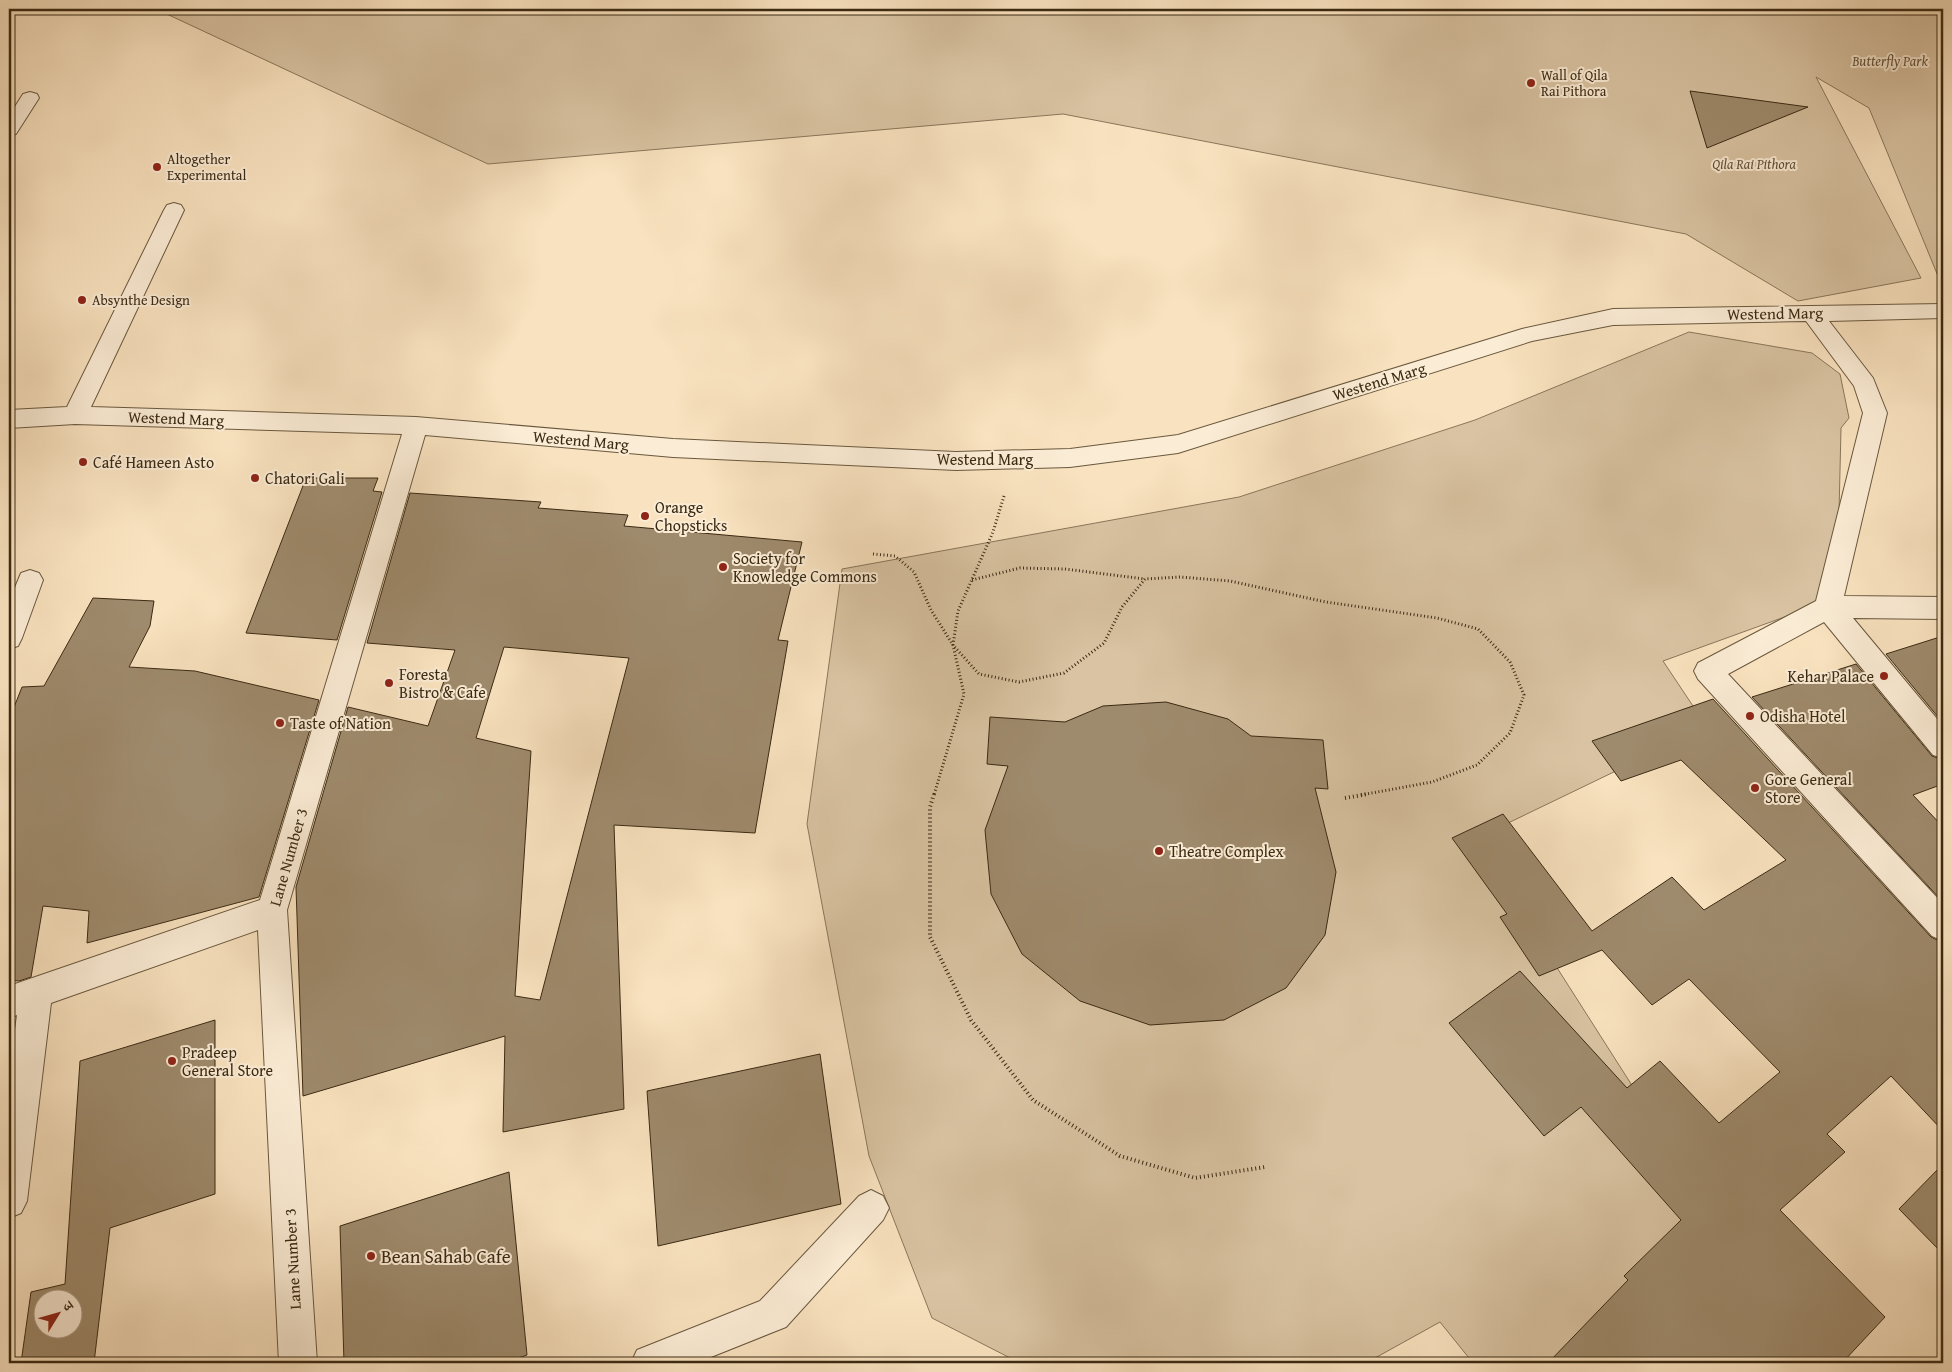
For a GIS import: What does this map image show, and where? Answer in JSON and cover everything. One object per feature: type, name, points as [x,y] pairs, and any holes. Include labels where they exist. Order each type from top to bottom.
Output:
[{"type":"street","points":[[9,130],[30,98]]},
{"type":"street","points":[[75,415],[174,210]]},
{"type":"street","name":"Westend Marg","points":[[9,419],[75,415],[416,426],[673,448],[956,461],[1070,458],[1178,444],[1530,334],[1614,317],[1943,311]]},
{"type":"street","points":[[1811,312],[1866,384],[1875,413],[1828,607]]},
{"type":"street","name":"Lane Number 3","points":[[298,1363],[272,910],[416,426]]},
{"type":"street","points":[[9,638],[30,580]]},
{"type":"street","points":[[1828,607],[1943,746]]},
{"type":"street","points":[[1943,608],[1828,607],[1708,671],[1943,926]]},
{"type":"street","points":[[9,1201],[23,998],[272,910]]},
{"type":"street","points":[[650,1363],[772,1314],[871,1208]]},
{"type":"path","points":[[1016,459],[993,532],[958,611],[953,645],[964,694],[930,807],[930,937],[971,1020],[1034,1100],[1120,1156],[1196,1178],[1265,1168]]},
{"type":"path","points":[[873,554],[895,556],[914,572],[931,610],[953,645],[979,674],[1019,682],[1064,673],[1104,643],[1122,608],[1145,579]]},
{"type":"path","points":[[971,580],[1020,568],[1065,569],[1145,579],[1180,577],[1230,581],[1326,602],[1437,618],[1478,629],[1510,662],[1524,695],[1510,733],[1477,765],[1432,782],[1345,798]]},
{"type":"green space","name":"Qila Rai Pithora","points":[[156,9],[1943,9],[1943,277],[1938,276],[1869,108],[1816,77],[1921,278],[1798,301],[1686,234],[1063,114],[488,164]]},
{"type":"green space","points":[[1689,332],[1812,353],[1840,374],[1849,418],[1841,428],[1837,598],[1663,661],[1707,727],[1475,839],[1719,1222],[1577,1363],[1473,1363],[1440,1322],[1366,1363],[1020,1363],[932,1318],[869,1156],[807,824],[842,569],[1239,497],[1475,420]]},
{"type":"building","points":[[1690,91],[1808,107],[1707,148]]},
{"type":"building","points":[[306,478],[378,478],[373,491],[382,492],[337,640],[246,633]]},
{"type":"building","points":[[410,493],[541,502],[538,508],[628,515],[624,526],[802,542],[778,640],[788,641],[755,833],[614,825],[624,1109],[503,1132],[505,1036],[303,1096],[296,887],[348,707],[428,726],[455,650],[367,643]],"holes":[[[504,647],[629,658],[540,1000],[515,996],[531,751],[476,738]]]},
{"type":"building","points":[[93,598],[154,601],[150,626],[129,667],[195,671],[319,700],[259,897],[87,943],[89,911],[43,906],[31,977],[19,981],[9,980],[9,720],[22,687],[44,686]]},
{"type":"building","points":[[1943,636],[1943,723],[1886,654]]},
{"type":"building","points":[[1856,664],[1932,756],[1943,760],[1943,784],[1913,795],[1943,827],[1943,902],[1752,697]]},
{"type":"building","points":[[1713,699],[1931,937],[1943,943],[1943,1131],[1891,1076],[1827,1134],[1845,1152],[1780,1210],[1885,1317],[1842,1363],[1548,1363],[1628,1280],[1624,1276],[1681,1220],[1581,1107],[1544,1136],[1449,1023],[1520,971],[1627,1088],[1660,1061],[1719,1123],[1780,1072],[1689,979],[1652,1005],[1602,950],[1539,976],[1500,917],[1507,914],[1452,838],[1503,814],[1592,931],[1672,877],[1704,910],[1786,860],[1681,760],[1621,781],[1592,741]]},
{"type":"building","name":"Theatre Complex","points":[[1166,702],[1228,719],[1251,736],[1323,740],[1328,789],[1315,788],[1336,872],[1325,935],[1286,988],[1224,1020],[1150,1025],[1080,1001],[1022,954],[991,894],[985,830],[1008,766],[987,764],[990,717],[1065,722],[1103,706]]},
{"type":"building","points":[[215,1020],[215,1194],[110,1228],[94,1363],[21,1363],[31,1292],[32,1340],[82,1340],[82,1290],[40,1290],[65,1284],[80,1061]]},
{"type":"building","points":[[820,1054],[841,1204],[658,1246],[647,1091]]},
{"type":"building","points":[[1943,1164],[1943,1254],[1899,1209]]},
{"type":"building","points":[[509,1172],[527,1355],[504,1363],[344,1363],[340,1226]]},
{"type":"place","name":"Wall of Qila Rai Pithora","points":[[1531,83]]},
{"type":"place","name":"Altogether Experimental","points":[[157,167]]},
{"type":"place","name":"Absynthe Design","points":[[82,300]]},
{"type":"place","name":"Café Hameen Asto","points":[[83,462]]},
{"type":"place","name":"Chatori Gali","points":[[255,478]]},
{"type":"place","name":"Orange Chopsticks","points":[[645,516]]},
{"type":"place","name":"Society for Knowledge Commons","points":[[723,567]]},
{"type":"place","name":"Kehar Palace","points":[[1884,676]]},
{"type":"place","name":"Foresta Bistro & Cafe","points":[[389,683]]},
{"type":"place","name":"Odisha Hotel","points":[[1750,716]]},
{"type":"place","name":"Taste of Nation","points":[[280,723]]},
{"type":"place","name":"Gore General Store","points":[[1755,788]]},
{"type":"place","name":"Theatre Complex","points":[[1159,851]]},
{"type":"place","name":"Pradeep General Store","points":[[172,1061]]},
{"type":"place","name":"Bean Sahab Cafe","points":[[371,1256]]},
{"type":"park label","name":"Butterfly Park","points":[[1890,61]]}]
